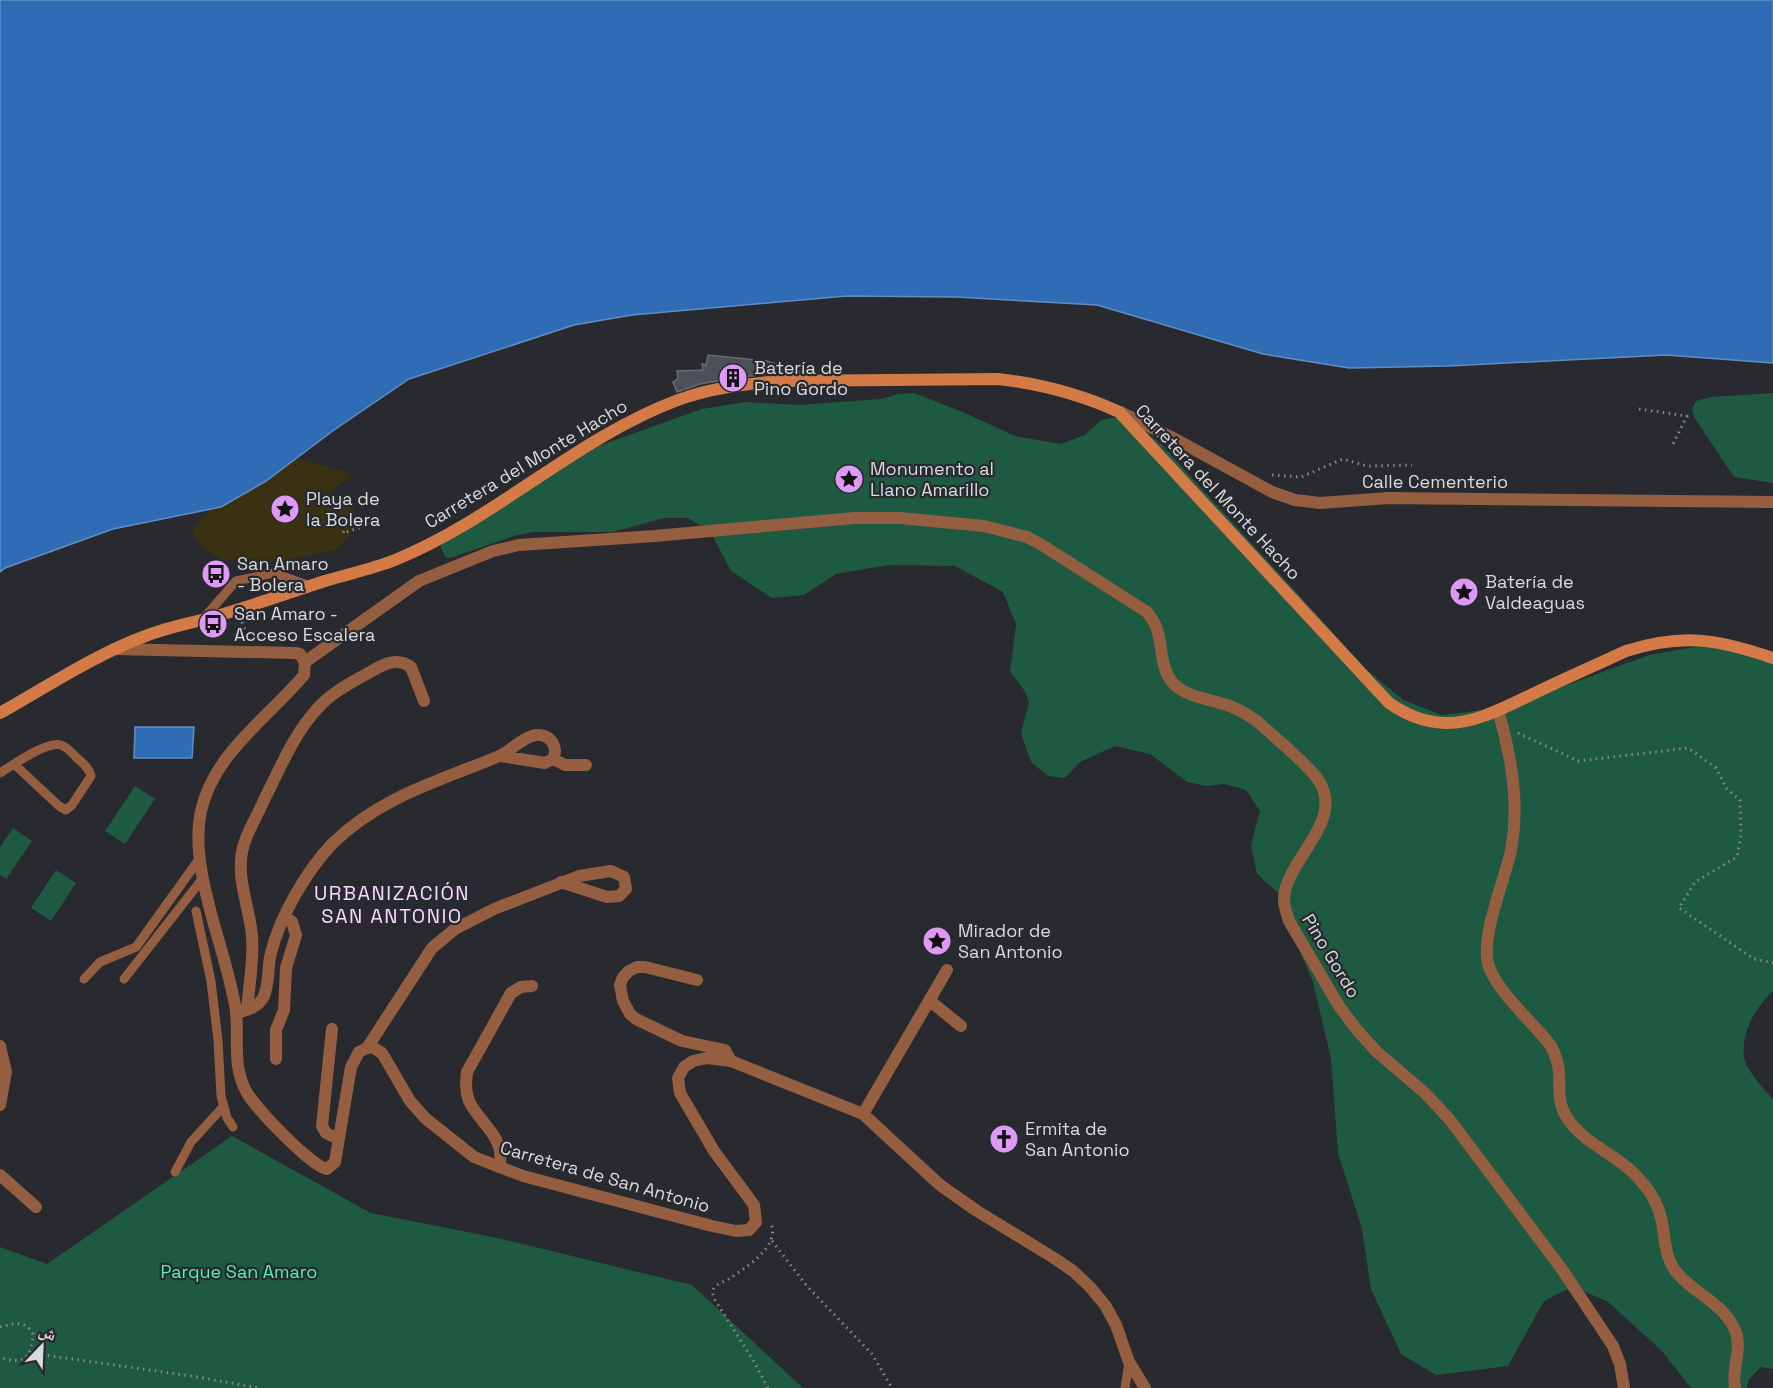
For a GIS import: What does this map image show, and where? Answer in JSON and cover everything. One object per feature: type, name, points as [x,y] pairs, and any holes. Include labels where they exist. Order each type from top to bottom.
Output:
[{"type":"main road","name":"Carretera del Monte Hacho","points":[[0,713],[112,649],[149,634],[393,560],[438,539],[629,421],[681,399],[748,384],[780,381],[998,379],[1030,382],[1060,389],[1119,412],[1389,703],[1406,714],[1426,721],[1447,723],[1467,720],[1498,710],[1626,651],[1648,644],[1694,639],[1717,642],[1773,658]]},
{"type":"street","name":"Calle Cementerio","points":[[1119,412],[1177,440],[1272,492],[1295,501],[1320,503],[1388,498],[1773,502]]},
{"type":"street","name":"Pino Gordo","points":[[305,662],[419,581],[493,551],[519,544],[655,536],[854,518],[900,518],[984,526],[1027,537],[1058,553],[1147,612],[1158,628],[1166,673],[1173,683],[1182,690],[1246,713],[1317,779],[1324,793],[1325,808],[1322,823],[1287,885],[1284,898],[1289,921],[1339,1006],[1357,1030],[1377,1052],[1426,1094],[1450,1120],[1561,1268],[1613,1346],[1620,1364],[1624,1388]]},
{"type":"street","points":[[112,649],[295,652],[305,662],[304,675],[227,756],[215,773],[201,812],[198,832],[203,878],[229,977],[241,1012]]},
{"type":"street","points":[[424,701],[411,667],[406,663],[395,661],[331,695],[307,720],[297,735],[251,828],[241,856],[240,871],[250,922],[252,950],[241,1012],[236,1059],[246,1092],[256,1106],[305,1155],[322,1168],[327,1169],[335,1162],[351,1067],[359,1052],[367,1048],[422,963],[444,937],[455,929],[494,909],[561,882]]},
{"type":"street","points":[[1498,710],[1511,755],[1515,804],[1511,850],[1487,944],[1488,964],[1496,982],[1551,1046],[1557,1058],[1560,1101],[1565,1115],[1575,1128],[1625,1165],[1641,1180],[1653,1199],[1661,1219],[1668,1257],[1677,1272],[1730,1319],[1736,1332],[1738,1346],[1733,1379],[1734,1388]]},
{"type":"street","points":[[241,1012],[258,1004],[265,993],[274,942],[310,871],[321,856],[349,830],[391,801],[419,786],[501,756],[522,741],[537,735],[546,737],[554,743],[556,749],[553,759],[546,763],[501,756]]},
{"type":"street","points":[[553,759],[565,765],[586,765]]},
{"type":"street","points":[[276,1059],[276,1030],[284,1010],[286,968],[296,934],[292,922],[285,917]]},
{"type":"street","points":[[697,980],[637,967],[623,977],[620,985],[626,1008],[636,1019],[682,1041],[725,1050],[731,1061]]},
{"type":"street","points":[[863,1114],[947,970]]},
{"type":"street","points":[[499,1167],[501,1160],[499,1145],[470,1101],[466,1087],[467,1072],[511,993],[521,987],[532,986]]},
{"type":"street","points":[[930,1001],[961,1026]]},
{"type":"street","points":[[332,1029],[322,1126],[326,1133],[338,1138]]},
{"type":"street","points":[[0,1046],[6,1072],[0,1105]]},
{"type":"street","name":"Carretera de San Antonio","points":[[367,1048],[372,1047],[382,1053],[410,1101],[426,1119],[474,1157],[523,1176],[736,1231],[749,1230],[756,1221],[754,1205],[714,1151],[680,1093],[678,1086],[681,1072],[693,1061],[707,1058],[731,1061],[863,1114],[940,1185],[977,1211],[1064,1264],[1090,1287],[1105,1305],[1116,1325],[1130,1362],[1145,1388]]},
{"type":"street","points":[[0,1175],[36,1208]]},
{"type":"lane","points":[[203,619],[236,581],[274,573],[310,586]]},
{"type":"lane","points":[[0,773],[14,764],[38,750],[60,745],[89,769],[91,776],[72,805],[66,810],[14,764]]},
{"type":"lane","points":[[84,979],[99,962],[136,947],[200,858]]},
{"type":"lane","points":[[124,979],[203,878]]},
{"type":"lane","points":[[196,911],[211,981],[223,1107],[233,1127]]},
{"type":"lane","points":[[211,981],[229,977]]},
{"type":"lane","points":[[175,1172],[191,1142],[223,1107]]},
{"type":"lane","points":[[1125,1388],[1130,1362]]},
{"type":"path","points":[[1639,409],[1687,416],[1672,446]]},
{"type":"path","points":[[1266,475],[1301,477],[1343,459],[1367,466],[1412,465]]},
{"type":"path","points":[[335,522],[348,521],[343,533],[376,523]]},
{"type":"path","points":[[237,609],[253,652]]},
{"type":"path","points":[[1502,725],[1578,761],[1688,748],[1716,768],[1727,789],[1740,800],[1741,836],[1737,857],[1695,882],[1679,908],[1754,959],[1773,963]]},
{"type":"path","points":[[772,1241],[813,1292],[861,1340],[882,1368],[892,1388]]},
{"type":"path","points":[[0,1327],[18,1323],[30,1328],[33,1334],[30,1353],[18,1362],[0,1357]]},
{"type":"path","points":[[30,1353],[259,1388]]},
{"type":"green space","points":[[914,393],[1015,436],[1061,444],[1085,435],[1101,420],[1118,417],[1144,430],[1162,445],[1366,669],[1403,700],[1442,715],[1518,703],[1649,655],[1705,645],[1773,660],[1773,991],[1761,1004],[1747,1029],[1744,1057],[1748,1067],[1773,1099],[1773,1369],[1761,1367],[1749,1379],[1747,1388],[1691,1388],[1662,1351],[1607,1301],[1572,1287],[1544,1301],[1508,1366],[1436,1375],[1401,1354],[1371,1289],[1362,1229],[1338,1153],[1331,1059],[1313,982],[1282,910],[1278,893],[1257,874],[1251,845],[1260,811],[1246,790],[1225,784],[1206,786],[1187,782],[1150,754],[1115,746],[1080,762],[1065,778],[1048,776],[1031,762],[1021,733],[1029,702],[1024,690],[1010,672],[1016,624],[1003,592],[955,566],[889,565],[836,574],[804,595],[772,598],[731,571],[711,533],[688,518],[664,518],[613,532],[534,532],[517,535],[450,558],[446,558],[441,548],[442,533],[536,478],[601,445],[702,409],[746,402],[800,405],[881,399],[898,394]]},
{"type":"green space","points":[[1773,393],[1773,483],[1734,477],[1694,417],[1692,409],[1696,401],[1711,397]]},
{"type":"green space","points":[[135,786],[155,799],[125,844],[105,831]]},
{"type":"green space","points":[[13,828],[32,841],[6,879],[0,875],[0,847]]},
{"type":"green space","points":[[56,870],[76,883],[51,921],[31,908]]},
{"type":"green space","name":"Parque San Amaro","points":[[232,1136],[371,1213],[493,1237],[692,1285],[803,1388],[0,1388],[0,1247],[47,1264]]},
{"type":"sand","name":"Playa de la Bolera","points":[[296,458],[345,471],[351,477],[329,494],[343,503],[354,506],[356,520],[348,539],[336,550],[289,559],[222,560],[202,548],[192,533],[199,521],[210,510],[221,507],[266,481]]},
{"type":"water","points":[[0,0],[1773,0],[1773,363],[1666,355],[1448,366],[1349,368],[1263,354],[1097,305],[956,297],[846,296],[632,315],[574,325],[409,379],[334,430],[266,481],[221,507],[113,529],[5,568],[0,572]]},
{"type":"water","points":[[135,727],[194,727],[192,758],[134,758]]},
{"type":"building","name":"Batería de Pino Gordo","points":[[708,355],[767,361],[805,373],[740,377],[700,384],[677,392],[673,382],[678,379],[677,371],[703,370],[702,364],[706,365]]},
{"type":"place","name":"Batería de Pino Gordo","points":[[733,378]]},
{"type":"place","name":"Monumento al Llano Amarillo","points":[[849,479]]},
{"type":"place","name":"Playa de la Bolera","points":[[285,509]]},
{"type":"place","name":"San Amaro - Bolera","points":[[216,574]]},
{"type":"place","name":"Batería de Valdeaguas","points":[[1464,592]]},
{"type":"place","name":"San Amaro - Acceso Escalera","points":[[213,624]]},
{"type":"place","name":"Mirador de San Antonio","points":[[937,941]]},
{"type":"place","name":"Ermita de San Antonio","points":[[1004,1139]]},
{"type":"district","name":"URBANIZACIÓN SAN ANTONIO","points":[[392,904]]}]
